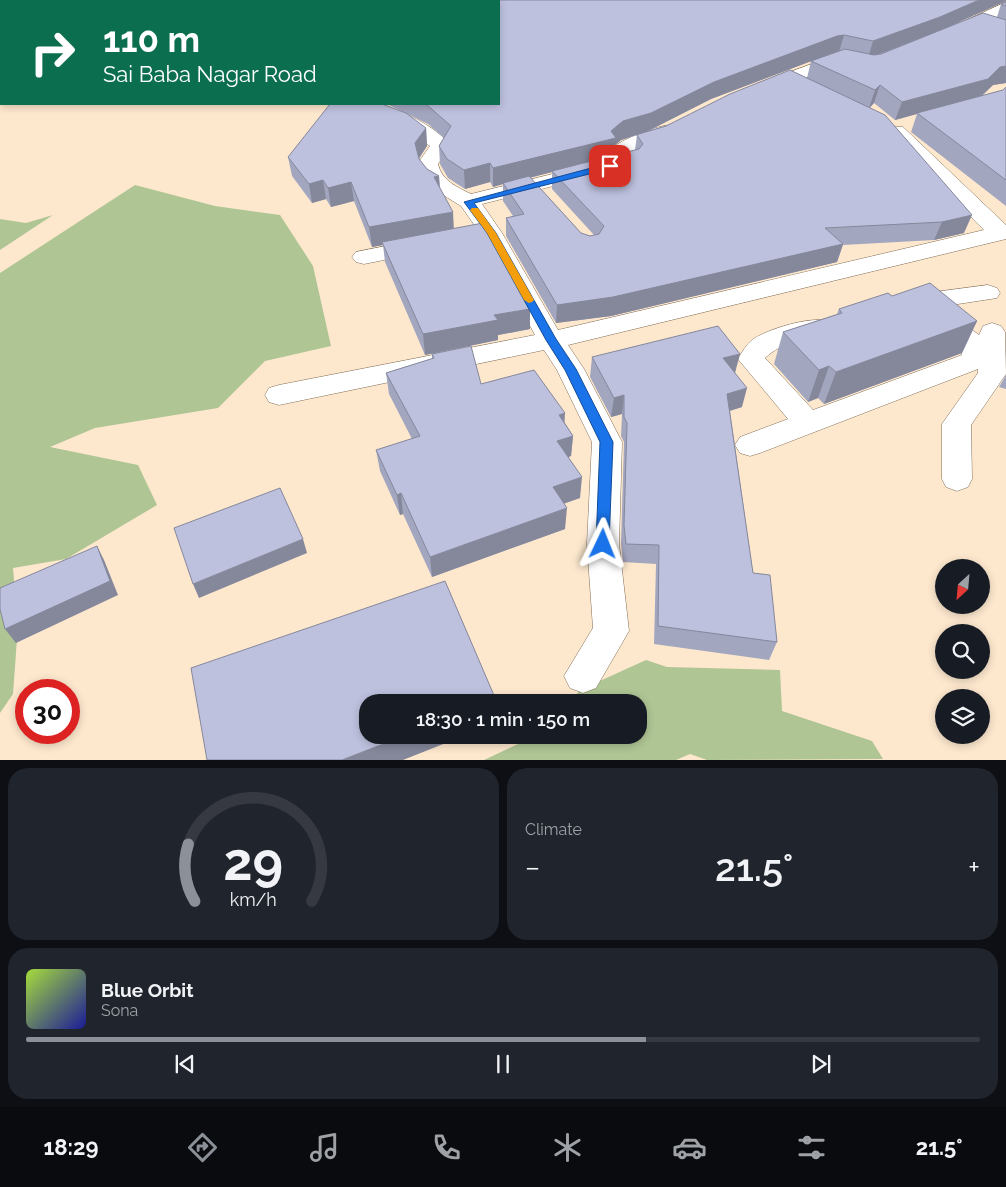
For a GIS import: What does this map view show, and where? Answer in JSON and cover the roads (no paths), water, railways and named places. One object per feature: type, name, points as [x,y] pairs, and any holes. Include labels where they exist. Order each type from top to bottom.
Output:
[{"type":"street","points":[[941,38],[977,21],[1002,18]]},
{"type":"street","points":[[744,95],[839,59],[868,65]]},
{"type":"street","points":[[787,78],[814,91]]},
{"type":"street","points":[[375,108],[401,119],[433,138],[440,145],[438,151],[428,164],[431,174],[440,185],[469,202],[480,235],[570,369],[606,442],[603,544],[611,631],[582,676]]},
{"type":"street","points":[[469,202],[629,161],[621,150],[629,145],[656,137],[692,118]]},
{"type":"street","points":[[893,125],[1003,233]]},
{"type":"street","points":[[534,185],[550,202]]},
{"type":"street","points":[[280,395],[551,340],[728,300],[1003,233]]},
{"type":"street","points":[[364,257],[440,242]]},
{"type":"street","points":[[957,479],[956,424],[992,374],[992,345],[987,288],[907,305],[974,345],[978,354],[992,345]]},
{"type":"street","points":[[808,424],[751,359],[755,350],[778,337],[846,320]]},
{"type":"street","points":[[750,445],[808,424],[992,345]]}]
